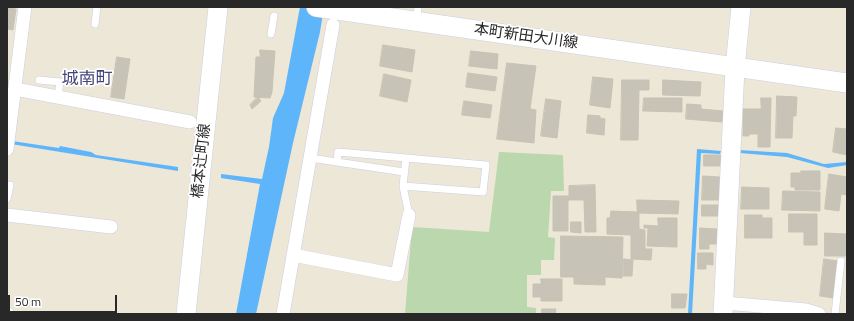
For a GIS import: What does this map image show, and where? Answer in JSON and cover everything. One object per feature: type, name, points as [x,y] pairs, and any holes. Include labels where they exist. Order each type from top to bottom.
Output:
[{"type":"main road","name":"橋本辻町線","points":[[186,314],[218,7]]},
{"type":"main road","points":[[724,308],[735,68],[741,7]]},
{"type":"main road","name":"本町新田大川線","points":[[325,13],[417,14],[735,68],[847,84]]},
{"type":"street","points":[[8,140],[25,7]]},
{"type":"street","points":[[283,314],[310,158],[325,13]]},
{"type":"street","points":[[14,89],[58,96],[190,122]]},
{"type":"street","points":[[7,215],[111,227]]},
{"type":"street","points":[[293,256],[397,275],[409,215]]},
{"type":"street","points":[[724,308],[806,310],[819,314]]},
{"type":"lane","points":[[94,24],[97,7]]},
{"type":"lane","points":[[271,34],[274,16]]},
{"type":"lane","points":[[38,80],[60,82],[58,96]]},
{"type":"lane","points":[[337,162],[338,152],[486,165],[484,192],[403,186]]},
{"type":"lane","points":[[389,170],[392,157]]},
{"type":"lane","points":[[310,158],[404,172]]},
{"type":"lane","points":[[406,158],[403,186],[409,215]]},
{"type":"lane","points":[[7,199],[10,185]]},
{"type":"lane","points":[[835,314],[842,261]]},
{"type":"green space","points":[[499,152],[563,155],[564,191],[551,191],[548,237],[555,238],[554,260],[541,260],[541,275],[527,275],[527,307],[536,308],[536,314],[405,314],[412,227],[489,232]]},
{"type":"water","points":[[300,7],[324,7],[320,32],[293,143],[256,314],[236,314],[260,184],[221,178],[221,174],[262,179],[269,147],[273,118],[284,93]]},
{"type":"water","points":[[12,141],[59,148],[60,146],[91,152],[96,155],[178,167],[178,171],[11,144]]},
{"type":"water","points":[[697,149],[721,151],[720,154],[701,153],[692,314],[688,314]]},
{"type":"water","points":[[739,150],[787,153],[824,164],[847,162],[847,165],[828,168],[787,157],[740,153]]},
{"type":"building","points":[[7,8],[16,9],[13,30],[7,29]]},
{"type":"building","points":[[383,45],[415,50],[412,72],[380,66]]},
{"type":"building","points":[[260,50],[275,51],[272,92],[270,98],[254,97],[256,57],[260,57]]},
{"type":"building","points":[[471,51],[498,54],[497,69],[469,66]]},
{"type":"building","points":[[117,57],[130,59],[124,99],[111,97]]},
{"type":"building","points":[[507,63],[536,66],[530,109],[536,110],[534,143],[497,139]]},
{"type":"building","points":[[468,73],[497,77],[495,91],[466,87]]},
{"type":"building","points":[[384,74],[411,80],[407,102],[380,96]]},
{"type":"building","points":[[593,77],[613,79],[610,108],[590,105]]},
{"type":"building","points":[[622,80],[649,80],[649,90],[639,90],[638,140],[621,140]]},
{"type":"building","points":[[663,80],[701,82],[700,96],[663,95]]},
{"type":"building","points":[[777,96],[797,97],[796,116],[793,116],[792,138],[776,138]]},
{"type":"building","points":[[258,97],[261,101],[252,109],[250,105]]},
{"type":"building","points":[[644,98],[682,98],[682,112],[643,111]]},
{"type":"building","points":[[761,98],[771,98],[770,147],[758,147],[758,134],[743,136],[743,109],[761,109]]},
{"type":"building","points":[[546,99],[561,101],[557,138],[541,136]]},
{"type":"building","points":[[464,101],[492,105],[490,118],[462,115]]},
{"type":"building","points":[[687,104],[701,105],[701,109],[723,111],[722,122],[686,119]]},
{"type":"building","points":[[588,115],[600,116],[600,118],[605,119],[604,135],[587,133]]},
{"type":"building","points":[[836,128],[847,129],[847,155],[833,152]]},
{"type":"building","points":[[704,155],[723,155],[722,166],[704,166]]},
{"type":"building","points":[[801,171],[820,171],[820,190],[795,190],[795,187],[791,187],[791,173],[801,173]]},
{"type":"building","points":[[829,174],[847,177],[847,195],[841,194],[839,211],[825,209]]},
{"type":"building","points":[[703,176],[720,177],[719,200],[702,200]]},
{"type":"building","points":[[595,185],[596,232],[585,232],[584,200],[568,200],[568,231],[553,231],[553,196],[569,196],[569,186]]},
{"type":"building","points":[[742,187],[769,188],[769,209],[741,209]]},
{"type":"building","points":[[783,191],[820,192],[820,211],[782,210]]},
{"type":"building","points":[[637,200],[679,201],[678,214],[639,213],[639,229],[645,230],[645,249],[652,249],[651,260],[631,259],[631,235],[607,234],[607,218],[610,218],[611,211],[637,212]]},
{"type":"building","points":[[702,205],[718,205],[718,216],[702,216]]},
{"type":"building","points":[[789,214],[817,214],[817,245],[804,245],[804,232],[789,232]]},
{"type":"building","points":[[745,215],[762,215],[762,218],[772,218],[772,238],[745,238]]},
{"type":"building","points":[[658,218],[677,218],[677,247],[647,246],[648,228],[644,228],[644,225],[658,226]]},
{"type":"building","points":[[571,222],[581,222],[581,233],[571,232]]},
{"type":"building","points":[[700,228],[717,229],[717,244],[709,244],[709,249],[700,249]]},
{"type":"building","points":[[825,233],[847,234],[847,256],[825,256]]},
{"type":"building","points":[[561,236],[623,237],[622,278],[605,277],[605,285],[574,284],[574,277],[561,277]]},
{"type":"building","points":[[698,253],[713,253],[713,265],[706,264],[706,269],[698,269]]},
{"type":"building","points":[[624,259],[633,260],[632,276],[623,276]]},
{"type":"building","points":[[824,259],[838,261],[834,298],[820,296]]},
{"type":"building","points":[[541,279],[562,279],[562,301],[541,301],[541,297],[533,297],[533,284],[541,284]]},
{"type":"building","points":[[672,294],[687,294],[685,308],[672,308]]},
{"type":"building","points":[[542,309],[556,309],[555,314],[542,314]]},
{"type":"district","name":"城南町","points":[[87,80]]}]
